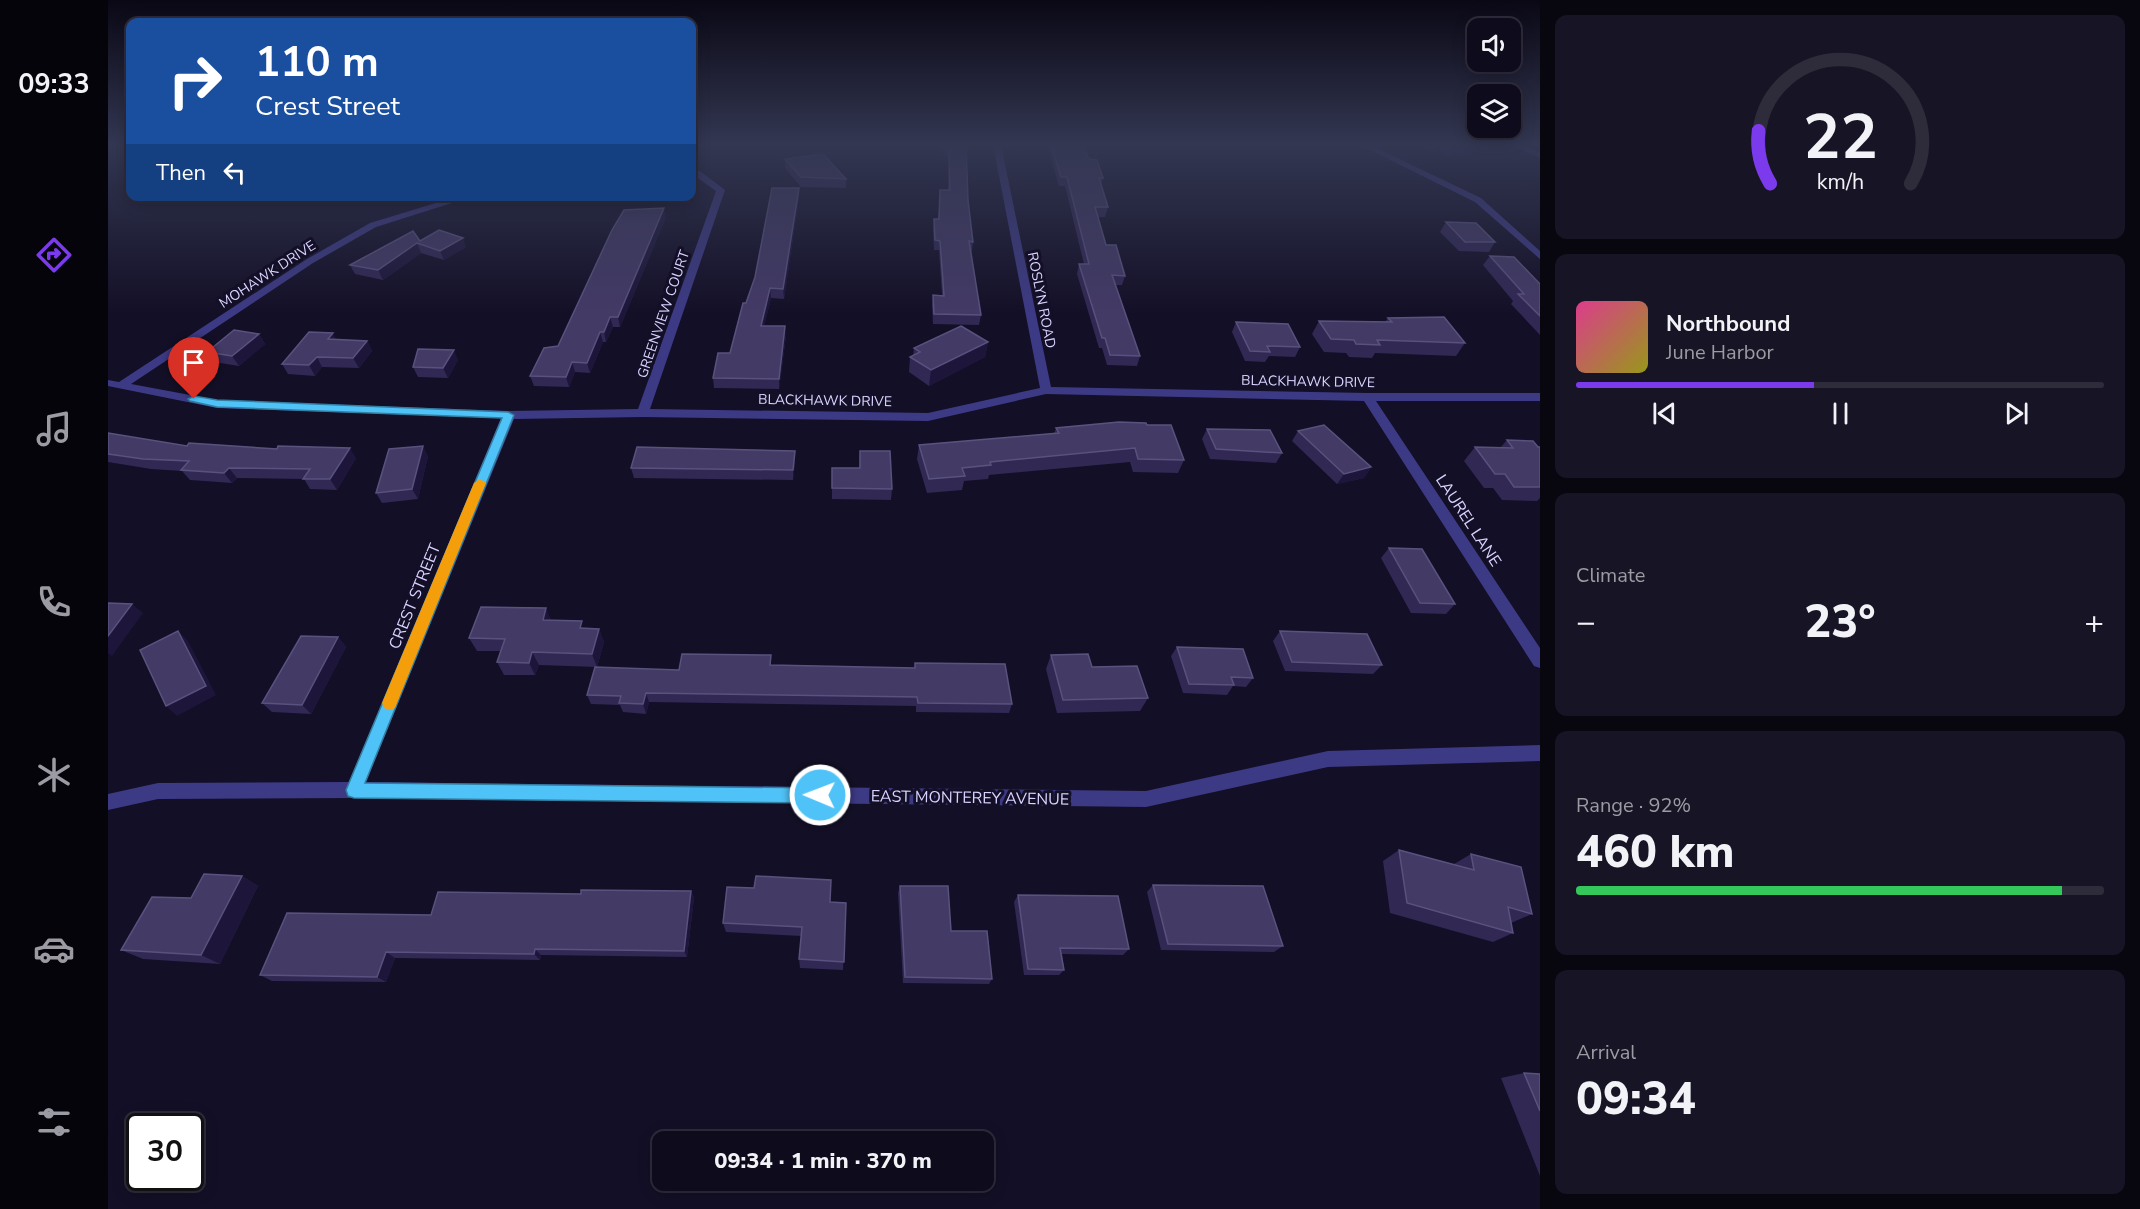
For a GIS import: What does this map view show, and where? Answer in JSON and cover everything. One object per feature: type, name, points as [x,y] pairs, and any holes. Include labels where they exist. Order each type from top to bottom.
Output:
[{"type":"street","name":"MOHAWK DRIVE","points":[[123,384],[310,261],[373,225],[443,201]]},
{"type":"street","name":"GREENVIEW COURT","points":[[643,412],[717,201]]},
{"type":"street","name":"ROSLYN ROAD","points":[[1008,201],[1046,390]]},
{"type":"street","points":[[1480,201],[1540,256]]},
{"type":"street","name":"BLACKHAWK DRIVE","points":[[108,383],[123,384],[217,404],[508,415],[643,412],[928,417],[1046,390],[1368,398],[1540,397]]},
{"type":"street","name":"LAUREL LANE","points":[[1368,398],[1540,662]]},
{"type":"street","name":"CREST STREET","points":[[354,790],[508,415]]},
{"type":"street","name":"EAST MONTEREY AVENUE","points":[[108,802],[158,791],[354,790],[1146,799],[1328,759],[1540,753]]},
{"type":"building","points":[[769,201],[797,201],[783,289],[770,288],[761,326],[785,326],[779,379],[713,378],[718,353],[730,353],[743,303],[746,303],[755,277]]},
{"type":"building","points":[[940,201],[968,201],[973,242],[969,241],[981,315],[934,314],[933,295],[944,296],[940,241],[935,240],[934,219],[939,219]]},
{"type":"building","points":[[1073,201],[1106,201],[1108,207],[1095,207],[1106,245],[1116,245],[1125,276],[1112,275],[1140,356],[1110,355],[1105,338],[1102,338],[1079,264],[1089,264]]},
{"type":"building","points":[[664,208],[618,317],[610,317],[604,332],[600,332],[587,363],[572,362],[566,377],[530,376],[544,348],[558,346],[612,230],[624,210]]},
{"type":"building","points":[[1446,222],[1476,223],[1495,242],[1465,242]]},
{"type":"building","points":[[439,230],[463,238],[440,251],[417,243],[378,270],[350,265],[413,231],[420,241]]},
{"type":"building","points":[[1490,256],[1514,257],[1540,284],[1540,316],[1518,294],[1524,294]]},
{"type":"building","points":[[1444,317],[1465,343],[1377,340],[1380,345],[1356,344],[1354,340],[1331,339],[1319,321],[1392,322],[1388,318]]},
{"type":"building","points":[[1236,322],[1288,324],[1300,347],[1267,346],[1270,352],[1250,351]]},
{"type":"building","points":[[961,326],[988,342],[931,370],[910,357],[920,352],[914,348]]},
{"type":"building","points":[[234,330],[259,334],[232,356],[207,352]]},
{"type":"building","points":[[309,332],[333,333],[328,339],[367,341],[353,358],[317,357],[309,365],[282,364]]},
{"type":"building","points":[[418,349],[454,350],[443,368],[413,367]]},
{"type":"building","points":[[1119,422],[1171,425],[1184,460],[1138,459],[1135,448],[990,462],[991,465],[962,468],[965,476],[929,479],[919,445],[1059,433],[1056,428]]},
{"type":"building","points":[[1324,425],[1371,467],[1344,474],[1298,431]]},
{"type":"building","points":[[1207,429],[1270,430],[1282,453],[1216,449]]},
{"type":"building","points":[[108,433],[187,446],[189,443],[277,449],[278,446],[350,448],[330,479],[303,479],[310,469],[229,468],[224,473],[181,470],[189,461],[143,459],[108,454]]},
{"type":"building","points":[[1507,440],[1533,441],[1540,447],[1540,487],[1514,487],[1505,474],[1495,474],[1475,447],[1513,448]]},
{"type":"building","points":[[423,446],[412,489],[376,493],[389,449]]},
{"type":"building","points":[[637,447],[795,451],[793,470],[631,468]]},
{"type":"building","points":[[860,451],[890,451],[892,489],[832,488],[832,468],[860,468]]},
{"type":"building","points":[[1389,548],[1422,549],[1455,604],[1420,603]]},
{"type":"building","points":[[108,603],[132,604],[108,636]]},
{"type":"building","points":[[481,607],[546,608],[543,620],[582,621],[580,628],[599,629],[592,654],[532,652],[529,663],[497,662],[505,639],[469,638]]},
{"type":"building","points":[[178,631],[206,686],[166,706],[140,650]]},
{"type":"building","points":[[1280,631],[1367,634],[1382,665],[1292,662]]},
{"type":"building","points":[[301,636],[338,637],[302,705],[262,703]]},
{"type":"building","points":[[1177,647],[1243,649],[1253,678],[1231,677],[1234,685],[1189,684]]},
{"type":"building","points":[[682,654],[771,655],[770,665],[915,668],[915,663],[1005,664],[1012,704],[918,703],[917,697],[646,693],[643,704],[619,703],[621,696],[587,695],[595,667],[679,670]]},
{"type":"building","points":[[1088,654],[1092,667],[1137,666],[1148,698],[1063,700],[1051,655]]},
{"type":"building","points":[[1399,850],[1474,870],[1471,854],[1521,867],[1532,914],[1508,907],[1513,933],[1407,903]]},
{"type":"building","points":[[204,874],[242,876],[201,955],[121,950],[152,897],[191,898]]},
{"type":"building","points":[[756,876],[831,880],[830,902],[846,903],[844,962],[799,959],[802,927],[723,923],[727,887],[754,888]]},
{"type":"building","points":[[1153,885],[1263,886],[1283,946],[1168,944]]},
{"type":"building","points":[[900,886],[948,886],[951,931],[987,931],[992,979],[905,977]]},
{"type":"building","points":[[581,890],[691,891],[684,951],[535,949],[534,954],[386,952],[377,977],[260,975],[287,913],[431,915],[438,892],[581,894]]},
{"type":"building","points":[[1018,895],[1118,896],[1129,949],[1060,948],[1064,970],[1028,969]]},
{"type":"building","points":[[1524,1073],[1540,1074],[1540,1111]]},
{"type":"slow traffic","points":[[390,703],[480,483]]},
{"type":"route","points":[[194,399],[217,404],[508,415],[354,790],[820,795]]}]
